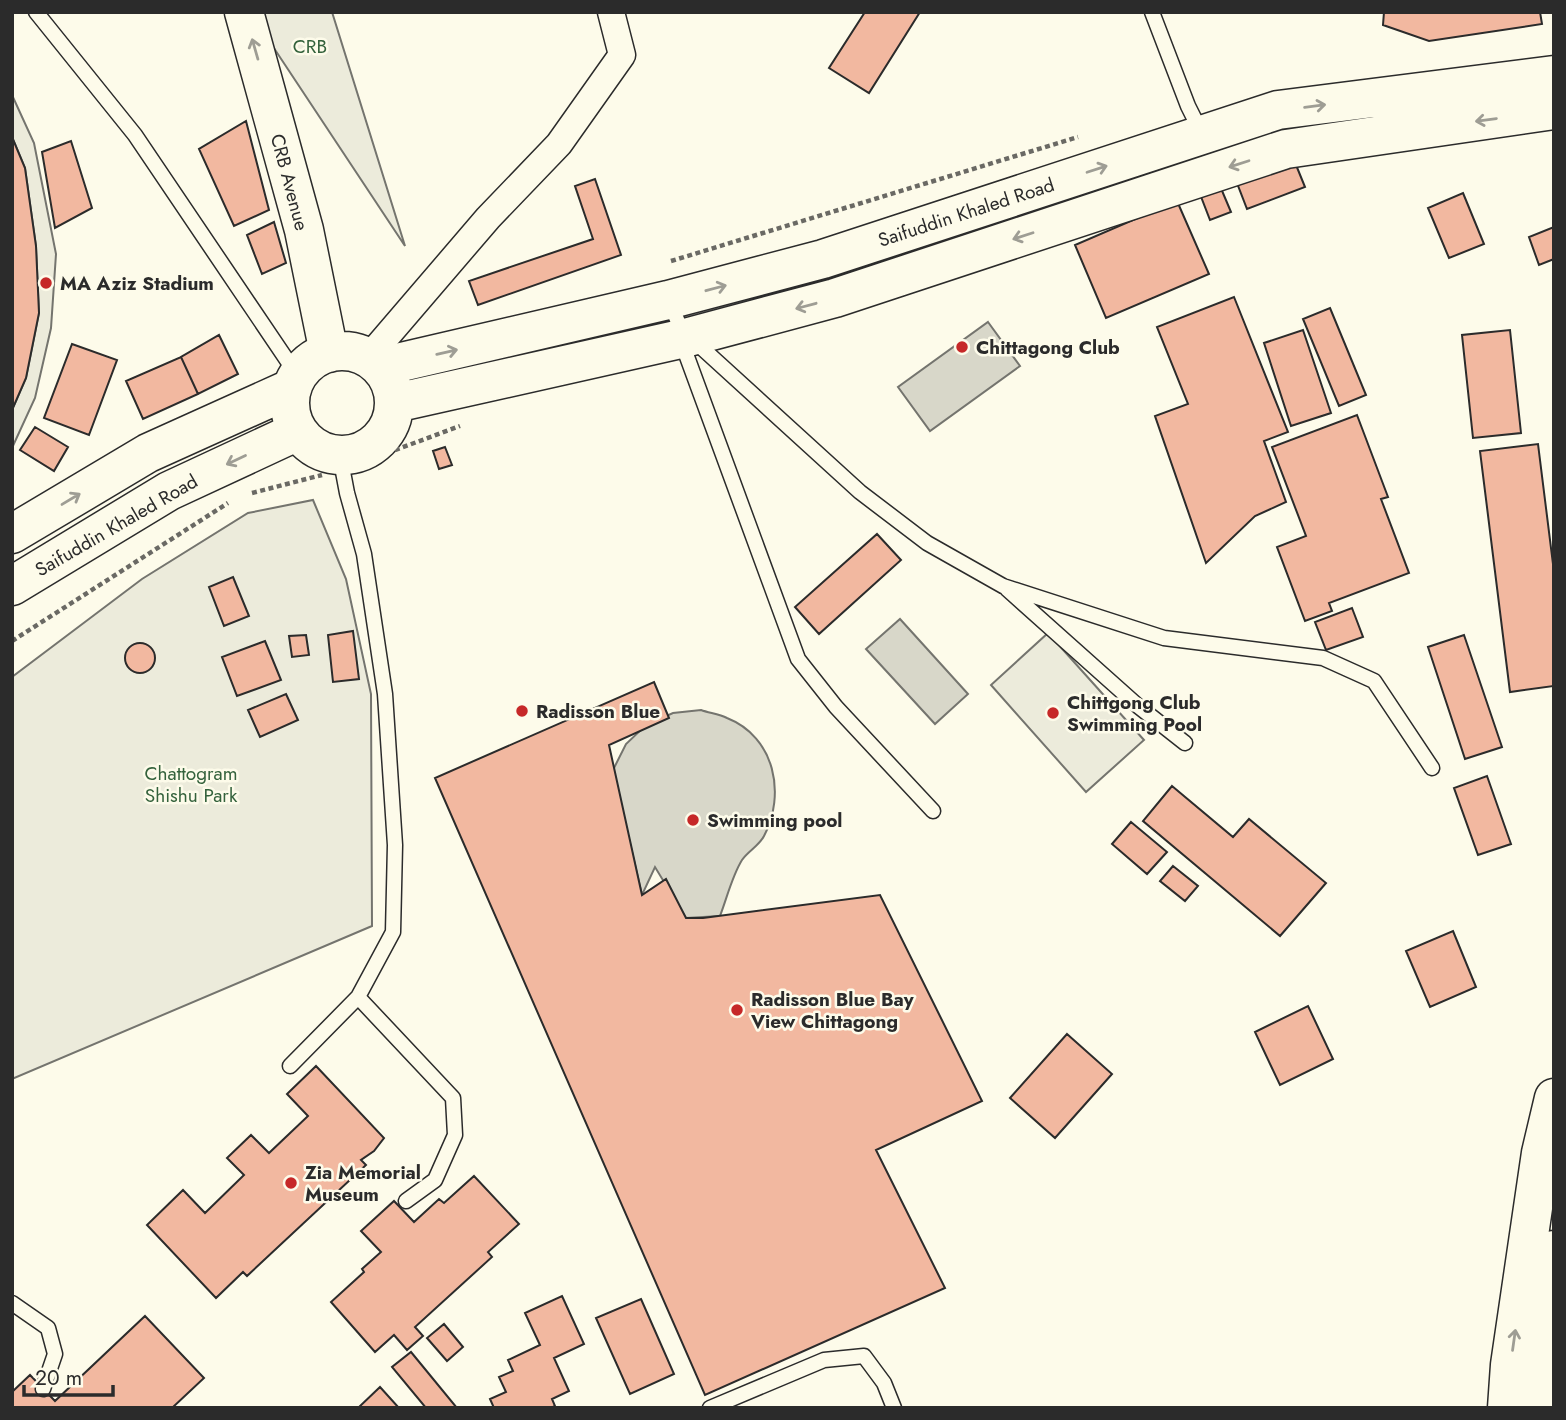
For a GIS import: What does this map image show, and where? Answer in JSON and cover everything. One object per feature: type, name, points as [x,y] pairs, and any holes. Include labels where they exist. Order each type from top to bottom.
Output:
[{"type":"main road","name":"CRB Avenue","points":[[244,12],[257,51],[304,230],[336,365]]},
{"type":"main road","name":"CRB Avenue","points":[[271,12],[283,53],[336,365]]},
{"type":"main road","name":"Saifuddin Khaled Road","points":[[12,534],[148,453],[336,365],[668,300],[823,259],[1278,110],[1554,75]]},
{"type":"main road","points":[[395,403],[685,338],[835,298],[1286,149],[1554,110]]},
{"type":"main road","points":[[336,365],[388,378],[395,403],[390,426],[377,442],[366,450],[340,456],[316,449],[298,431],[292,418],[290,403],[336,365]]},
{"type":"main road","name":"Saifuddin Khaled Road","points":[[12,586],[169,491],[298,431]]},
{"type":"main road","points":[[1507,1408],[1510,1365],[1541,1153],[1554,1098]]},
{"type":"main road","points":[[1537,1408],[1549,1320],[1554,1250]]},
{"type":"street","points":[[336,365],[488,218],[559,144],[622,55],[611,12]]},
{"type":"lane","points":[[36,12],[135,135],[291,366],[336,365]]},
{"type":"lane","points":[[1152,12],[1188,106],[1203,135]]},
{"type":"lane","points":[[668,300],[685,338],[686,354],[798,659],[836,707],[933,811]]},
{"type":"lane","points":[[685,338],[702,348],[860,492],[928,543],[1003,586],[1138,706],[1185,743]]},
{"type":"lane","points":[[290,1066],[358,997],[393,932],[395,845],[383,682],[364,554],[340,456]]},
{"type":"lane","points":[[1003,586],[1164,638],[1323,658],[1374,681],[1432,768]]},
{"type":"lane","points":[[358,997],[453,1098],[455,1135],[435,1180],[407,1201]]},
{"type":"lane","points":[[12,1303],[48,1328],[55,1354],[43,1389]]},
{"type":"lane","points":[[710,1408],[824,1360],[864,1356],[884,1383],[894,1408]]},
{"type":"green space","name":"CRB","points":[[250,12],[332,12],[405,246]]},
{"type":"green space","name":"MA Aziz Stadium","points":[[12,95],[34,143],[56,254],[51,328],[35,398],[12,448],[12,410],[26,378],[39,313],[36,246],[25,168],[12,137]]},
{"type":"green space","name":"Chattogram Shishu Park","points":[[313,500],[346,579],[371,694],[372,926],[12,1079],[12,677],[142,579],[248,513]]},
{"type":"green space","points":[[1048,633],[1144,740],[1086,792],[991,685]]},
{"type":"shaded area","points":[[988,322],[1020,366],[930,431],[898,387]]},
{"type":"shaded area","points":[[900,619],[968,694],[935,724],[866,649]]},
{"type":"shaded area","name":"Swimming pool","points":[[701,710],[727,718],[756,739],[772,768],[774,803],[764,836],[738,866],[720,916],[686,918],[655,867],[642,895],[613,770],[626,744],[646,725],[673,713]]},
{"type":"building","points":[[865,12],[920,12],[869,93],[829,68]]},
{"type":"building","points":[[1384,12],[1540,12],[1542,24],[1429,41],[1383,25]]},
{"type":"building","points":[[246,121],[269,210],[234,226],[199,149]]},
{"type":"building","points":[[12,137],[25,168],[36,246],[39,313],[26,378],[12,410]]},
{"type":"building","points":[[71,141],[92,208],[55,228],[42,152]]},
{"type":"building","points":[[1294,160],[1305,187],[1247,209],[1237,183]]},
{"type":"building","points":[[595,179],[621,255],[478,305],[469,281],[593,239],[575,186]]},
{"type":"building","points":[[1220,186],[1231,212],[1210,220],[1200,194]]},
{"type":"building","points":[[1463,193],[1484,244],[1449,258],[1428,208]]},
{"type":"building","points":[[1177,201],[1209,274],[1106,318],[1075,245]]},
{"type":"building","points":[[274,222],[286,263],[262,274],[247,235]]},
{"type":"building","points":[[1554,227],[1554,259],[1539,265],[1529,237]]},
{"type":"building","points":[[1234,297],[1288,432],[1264,441],[1286,502],[1255,516],[1206,563],[1155,416],[1188,404],[1157,327]]},
{"type":"building","points":[[1330,308],[1366,395],[1339,406],[1303,319]]},
{"type":"building","points":[[1303,330],[1331,413],[1291,426],[1264,343]]},
{"type":"building","points":[[1510,330],[1521,433],[1473,438],[1462,335]]},
{"type":"building","points":[[219,335],[238,374],[198,394],[181,357]]},
{"type":"building","points":[[72,344],[117,360],[89,435],[44,418]]},
{"type":"building","points":[[181,357],[198,394],[143,419],[126,381]]},
{"type":"building","points":[[1357,415],[1388,497],[1381,499],[1409,573],[1329,603],[1332,611],[1305,621],[1277,547],[1306,536],[1272,447]]},
{"type":"building","points":[[35,427],[68,447],[54,471],[20,450]]},
{"type":"building","points":[[1538,444],[1554,572],[1554,686],[1510,692],[1480,451]]},
{"type":"building","points":[[445,447],[452,465],[439,469],[433,451]]},
{"type":"building","points":[[877,534],[901,560],[819,634],[795,607]]},
{"type":"building","points":[[233,577],[249,616],[224,626],[209,587]]},
{"type":"building","points":[[1352,608],[1363,637],[1326,650],[1315,622]]},
{"type":"building","points":[[353,631],[359,679],[333,682],[328,635]]},
{"type":"building","points":[[306,635],[309,655],[292,657],[289,636]]},
{"type":"building","points":[[1464,635],[1502,747],[1465,759],[1428,647]]},
{"type":"building","points":[[265,641],[281,680],[237,696],[222,657]]},
{"type":"building","points":[[140,643],[151,647],[155,658],[151,669],[140,673],[129,669],[125,658],[129,647]]},
{"type":"building","name":"Radisson Blue Bay View Chittagong","points":[[654,682],[669,718],[609,745],[642,895],[666,879],[686,918],[703,918],[880,895],[982,1101],[876,1150],[945,1288],[705,1395],[435,778]]},
{"type":"building","points":[[286,694],[298,720],[260,737],[248,710]]},
{"type":"building","points":[[1487,776],[1511,844],[1478,855],[1454,788]]},
{"type":"building","points":[[1172,786],[1233,837],[1249,819],[1326,883],[1280,936],[1143,821]]},
{"type":"building","points":[[1131,822],[1167,852],[1147,874],[1112,844]]},
{"type":"building","points":[[1173,866],[1198,886],[1185,901],[1160,881]]},
{"type":"building","points":[[1453,931],[1476,987],[1430,1007],[1406,951]]},
{"type":"building","points":[[1308,1006],[1333,1059],[1280,1085],[1255,1032]]},
{"type":"building","points":[[1067,1034],[1112,1074],[1055,1138],[1010,1098]]},
{"type":"building","name":"Zia Memorial Museum","points":[[316,1066],[384,1138],[374,1151],[361,1160],[366,1165],[247,1276],[243,1272],[216,1298],[147,1225],[183,1190],[205,1213],[244,1175],[227,1158],[251,1135],[269,1153],[308,1116],[287,1094]]},
{"type":"building","points":[[474,1176],[519,1224],[488,1252],[492,1257],[415,1327],[423,1336],[407,1350],[394,1335],[375,1352],[331,1302],[364,1272],[362,1269],[381,1252],[361,1231],[394,1201],[414,1222],[439,1199],[444,1203]]},
{"type":"building","points":[[562,1296],[584,1344],[554,1358],[569,1391],[552,1399],[555,1406],[551,1408],[494,1408],[490,1399],[506,1392],[499,1377],[513,1371],[508,1360],[540,1345],[525,1313]]},
{"type":"building","points":[[641,1299],[674,1374],[630,1394],[596,1318]]},
{"type":"building","points":[[145,1316],[204,1378],[172,1408],[12,1408],[12,1392],[30,1375],[55,1401]]},
{"type":"building","points":[[444,1324],[463,1347],[447,1361],[427,1338]]},
{"type":"building","points":[[411,1352],[457,1408],[426,1408],[392,1367]]},
{"type":"building","points":[[380,1387],[399,1408],[358,1408]]},
{"type":"place","name":"MA Aziz Stadium","points":[[46,283]]},
{"type":"place","name":"Chittagong Club","points":[[962,347]]},
{"type":"place","name":"Radisson Blue","points":[[522,711]]},
{"type":"place","name":"Chittgong Club Swimming Pool","points":[[1053,713]]},
{"type":"place","name":"Swimming pool","points":[[693,820]]},
{"type":"place","name":"Radisson Blue Bay View Chittagong","points":[[737,1010]]},
{"type":"place","name":"Zia Memorial Museum","points":[[291,1183]]}]
